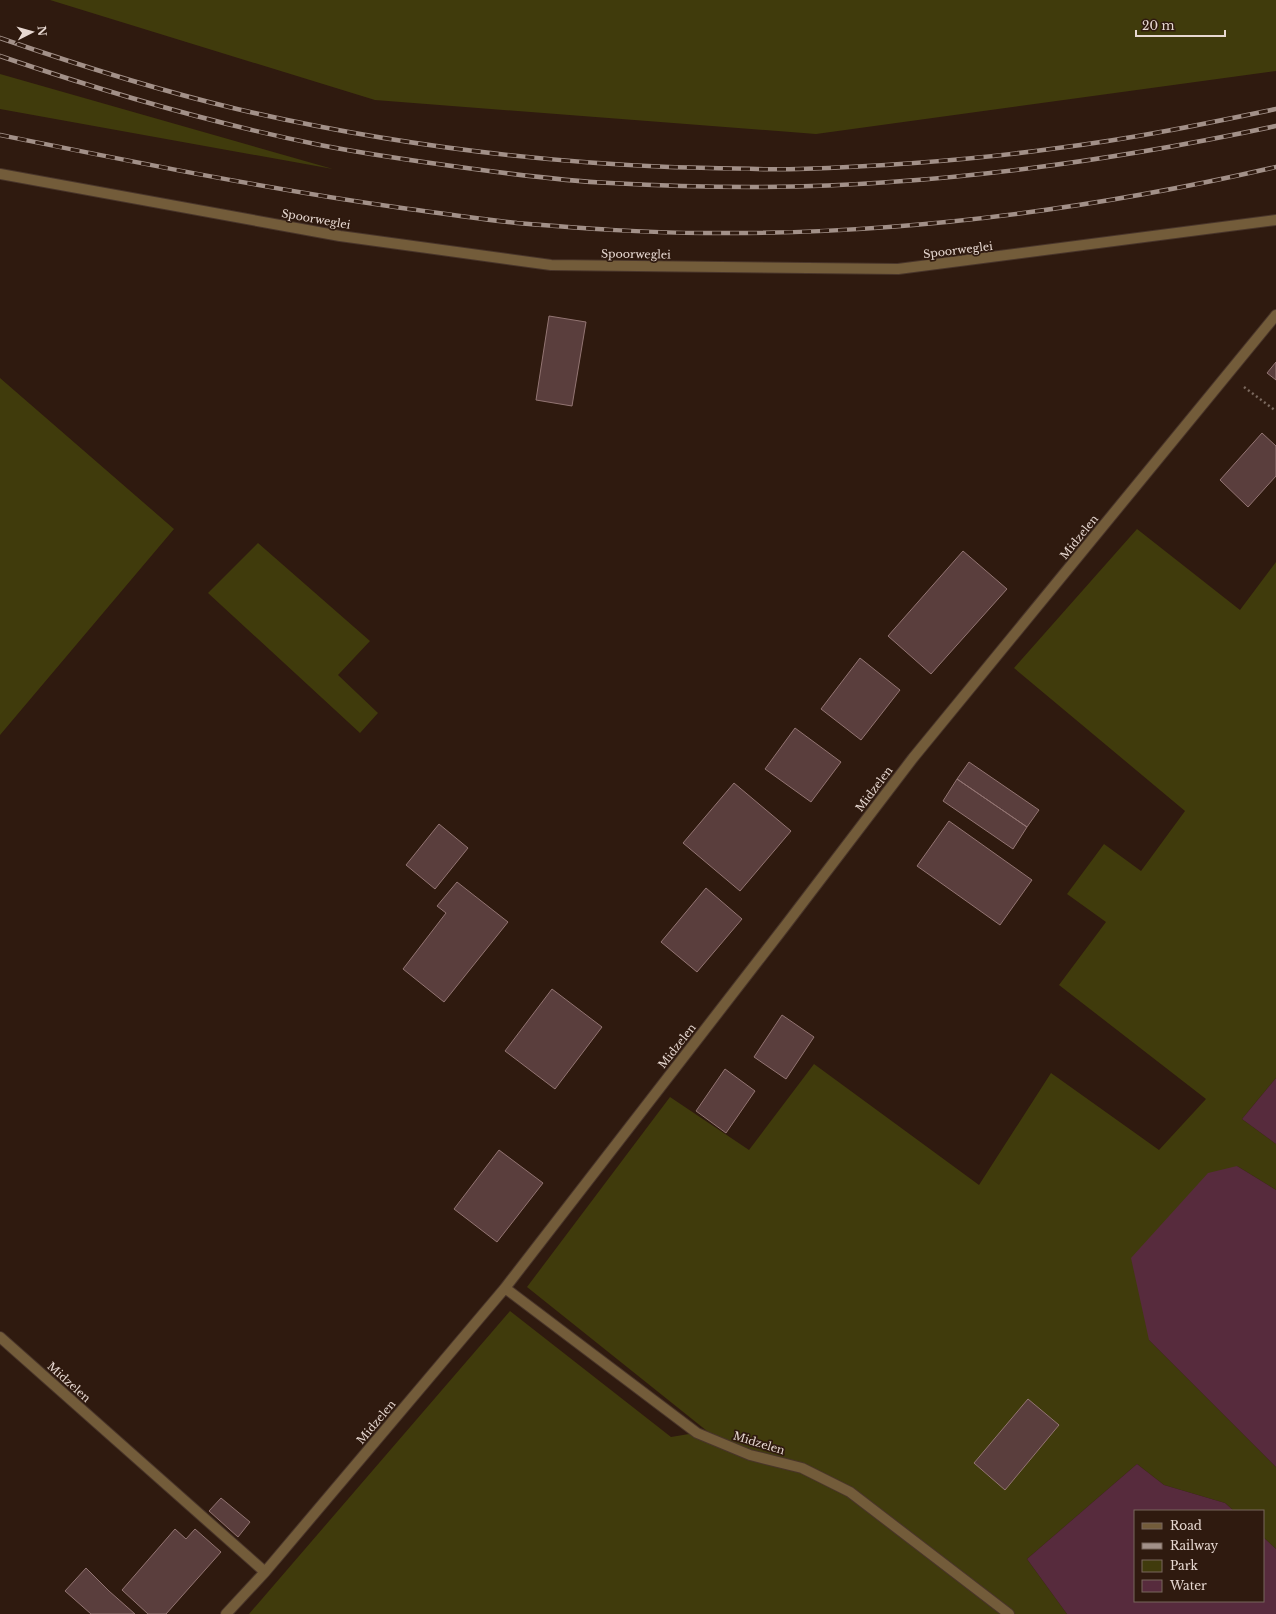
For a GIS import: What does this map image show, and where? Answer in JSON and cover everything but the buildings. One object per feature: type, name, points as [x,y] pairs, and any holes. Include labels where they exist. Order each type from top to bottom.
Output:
[{"type":"street","name":"Spoorweglei","points":[[0,174],[340,236],[551,265],[898,269],[1255,224],[1276,220]]},
{"type":"street","name":"Midzelen","points":[[226,1614],[265,1572],[506,1288],[913,758],[1276,315]]},
{"type":"street","name":"Midzelen","points":[[506,1288],[697,1433],[750,1455],[802,1468],[850,1492],[1009,1614]]},
{"type":"street","name":"Midzelen","points":[[0,1337],[265,1572]]},
{"type":"path","points":[[1228,374],[1276,411]]},
{"type":"green space","points":[[50,0],[1276,0],[1276,71],[816,134],[375,100]]},
{"type":"green space","points":[[0,74],[333,169],[0,109]]},
{"type":"green space","points":[[0,378],[174,529],[0,735]]},
{"type":"green space","points":[[1137,529],[1240,610],[1276,562],[1276,1078],[1242,1119],[1276,1144],[1276,1190],[1237,1166],[1149,1340],[1276,1467],[1276,1549],[1264,1538],[1264,1510],[1233,1510],[1225,1503],[1164,1485],[1137,1464],[1027,1559],[1067,1614],[249,1614],[510,1311],[671,1437],[707,1431],[527,1287],[670,1097],[749,1150],[814,1064],[979,1185],[1051,1073],[1159,1150],[1206,1099],[1059,985],[1106,922],[1067,894],[1104,844],[1141,871],[1185,811],[1014,668]]},
{"type":"green space","points":[[258,543],[370,641],[338,675],[378,713],[360,733],[208,593]]},
{"type":"water","points":[[1276,1078],[1276,1144],[1242,1119]]},
{"type":"water","points":[[1237,1166],[1276,1190],[1276,1467],[1149,1340],[1131,1258],[1208,1173]]},
{"type":"water","points":[[1137,1464],[1164,1485],[1225,1503],[1233,1510],[1134,1510],[1134,1602],[1264,1602],[1264,1538],[1276,1549],[1276,1614],[1067,1614],[1027,1559]]},
{"type":"railway","points":[[0,38],[147,85],[207,102],[290,121],[452,148],[506,155],[614,164],[734,169],[799,169],[929,162],[1026,152],[1140,136],[1276,109]]},
{"type":"railway","points":[[0,56],[158,106],[239,127],[320,145],[397,158],[491,171],[610,183],[715,187],[785,187],[939,178],[1084,161],[1180,145],[1276,126]]},
{"type":"railway","points":[[0,135],[251,184],[351,201],[517,223],[611,230],[681,233],[777,233],[849,230],[992,217],[1135,196],[1276,167]]}]
